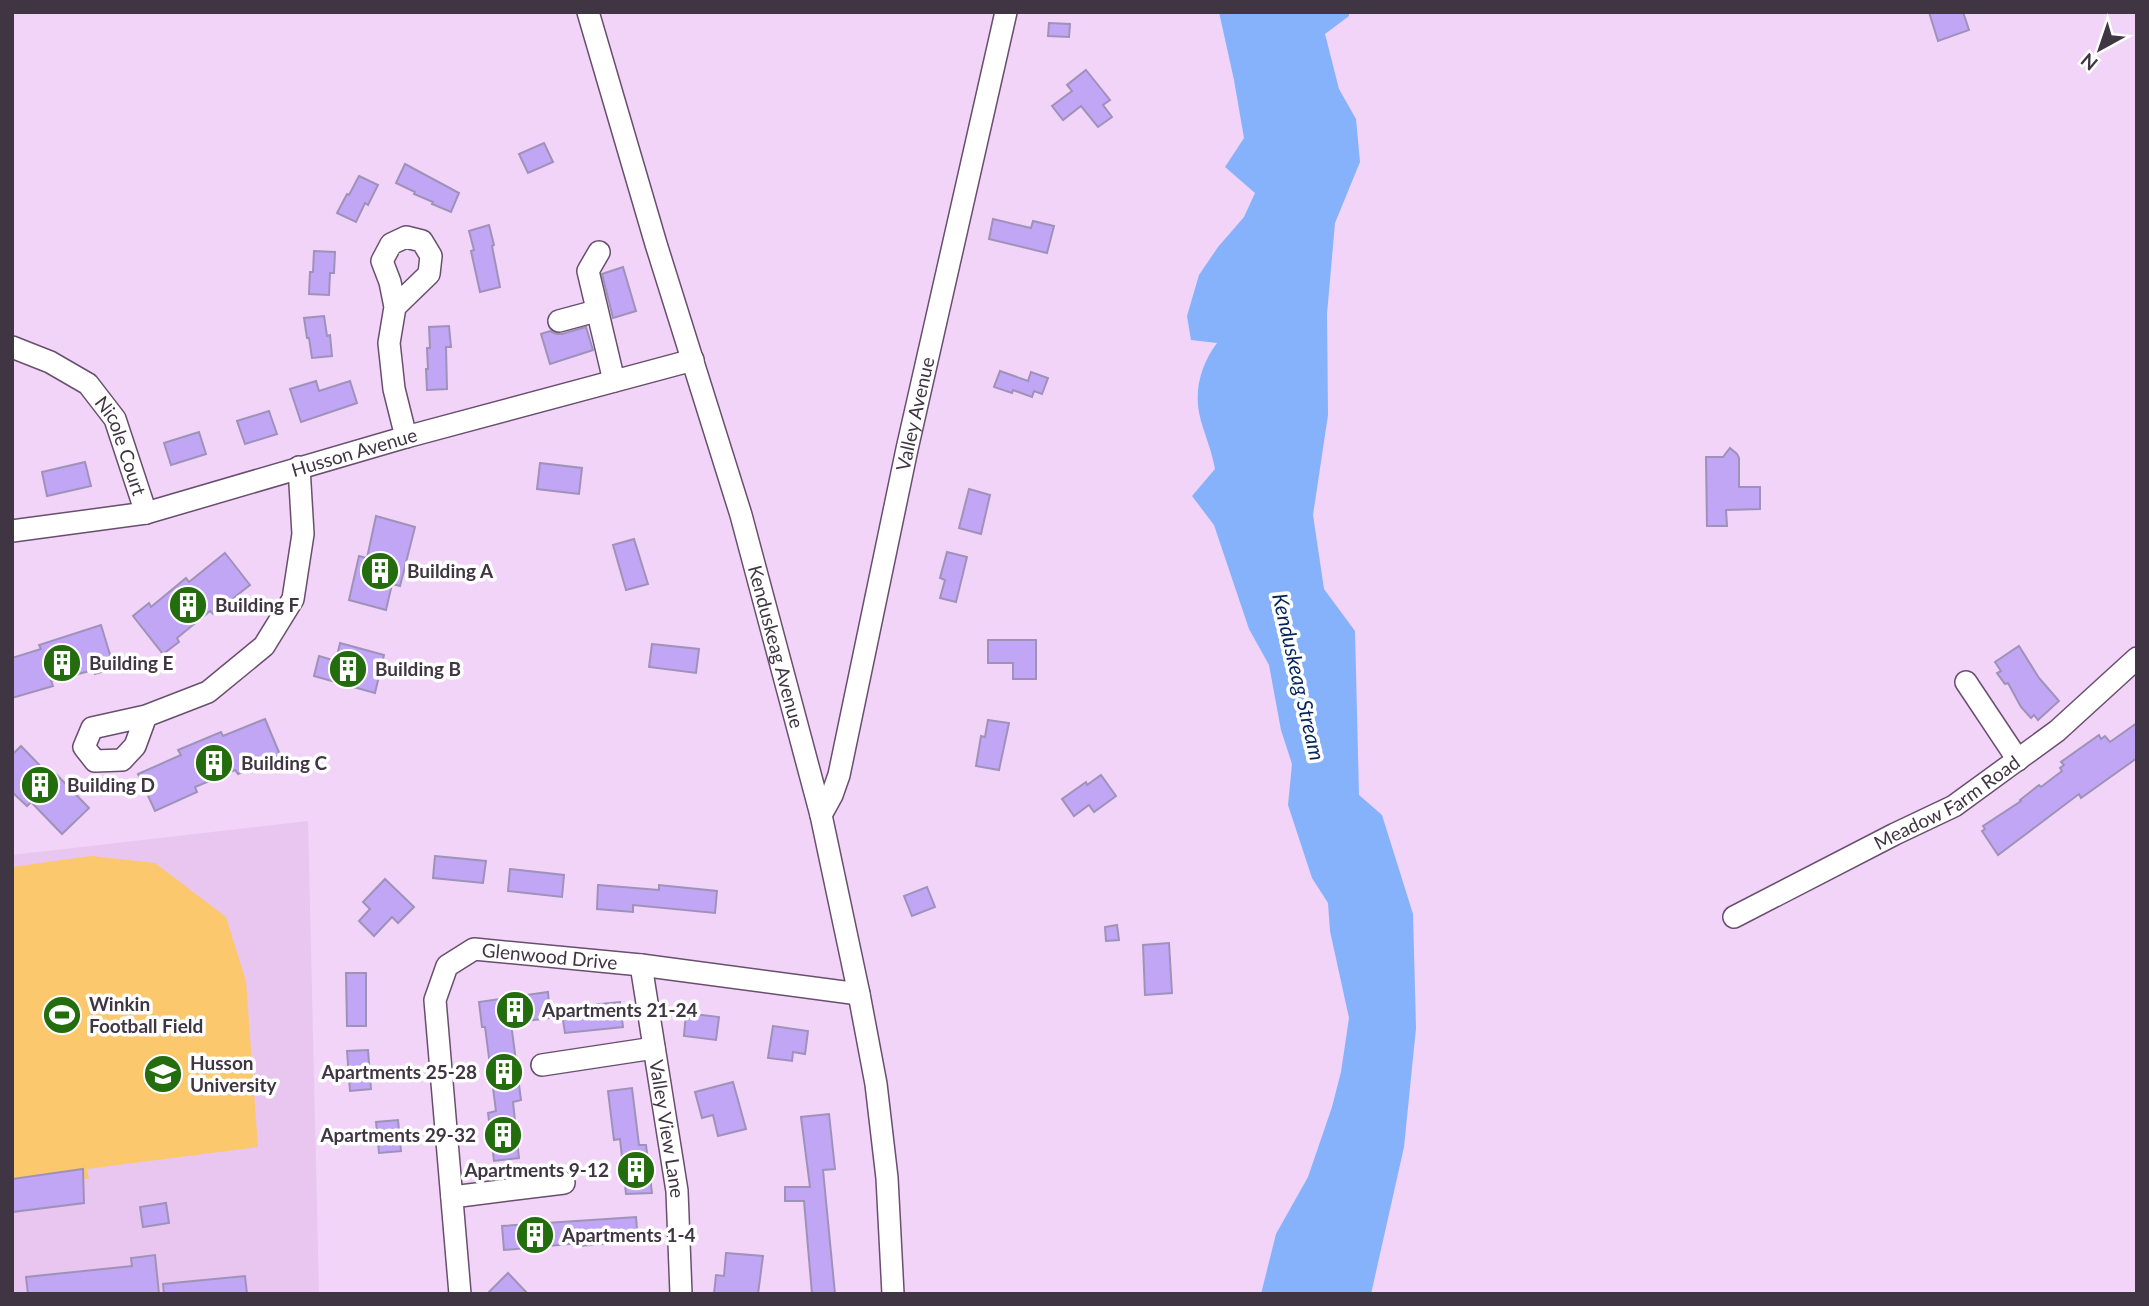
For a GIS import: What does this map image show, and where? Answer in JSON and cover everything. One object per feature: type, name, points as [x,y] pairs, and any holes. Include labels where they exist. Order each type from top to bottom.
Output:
[{"type":"street","name":"Kenduskeag Avenue","points":[[588,12],[741,515],[821,815],[876,1083],[884,1150],[893,1294]]},
{"type":"street","name":"Valley Avenue","points":[[821,815],[832,796],[839,775],[907,449],[1006,12]]},
{"type":"street","points":[[599,252],[588,271],[614,382]]},
{"type":"street","points":[[395,307],[389,344],[394,388],[406,437]]},
{"type":"street","points":[[559,321],[596,311]]},
{"type":"street","name":"Nicole Court","points":[[12,347],[50,362],[88,384],[116,419],[146,513]]},
{"type":"street","name":"Husson Avenue","points":[[12,531],[146,513],[406,437],[692,360]]},
{"type":"street","points":[[146,716],[208,692],[264,646],[293,600],[303,534],[299,467]]},
{"type":"street","name":"Meadow Farm Road","points":[[1734,917],[1954,806],[2057,731],[2137,658]]},
{"type":"street","points":[[1966,682],[2018,760]]},
{"type":"street","name":"Glenwood Drive","points":[[460,1294],[435,1000],[447,966],[474,948],[641,965],[859,994]]},
{"type":"street","name":"Valley View Lane","points":[[641,965],[677,1191],[681,1294]]},
{"type":"street","points":[[542,1065],[654,1048]]},
{"type":"street","points":[[452,1197],[564,1183]]},
{"type":"shaded area","name":"Husson University","points":[[308,821],[319,1294],[12,1294],[12,855]]},
{"type":"shaded area","points":[[91,856],[155,863],[226,917],[246,981],[258,1147],[87,1169],[89,1179],[83,1179],[12,1212],[12,867]]},
{"type":"water","name":"Kenduskeag Stream","points":[[1219,12],[1349,12],[1349,16],[1325,34],[1339,89],[1356,119],[1360,162],[1335,223],[1327,314],[1328,415],[1313,515],[1324,589],[1355,631],[1359,795],[1382,815],[1413,914],[1416,1028],[1404,1147],[1371,1294],[1261,1294],[1276,1234],[1308,1177],[1332,1107],[1341,1072],[1349,1018],[1330,931],[1328,903],[1312,878],[1288,805],[1292,764],[1281,730],[1269,665],[1249,629],[1214,525],[1192,496],[1215,469],[1201,421],[1198,390],[1202,370],[1217,343],[1191,340],[1187,316],[1199,275],[1218,247],[1244,217],[1255,193],[1225,167],[1244,138]]},
{"type":"building","points":[[1929,12],[1963,12],[1969,30],[1938,41]]},
{"type":"building","points":[[1049,23],[1070,24],[1069,37],[1048,36]]},
{"type":"building","points":[[1086,70],[1110,100],[1103,105],[1112,117],[1098,127],[1081,106],[1063,120],[1052,106],[1072,91],[1067,85]]},
{"type":"building","points":[[544,143],[553,162],[528,173],[519,154]]},
{"type":"building","points":[[405,164],[459,193],[451,212],[396,183]]},
{"type":"building","points":[[359,176],[378,185],[356,222],[337,213]]},
{"type":"building","points":[[993,219],[1031,228],[1033,221],[1054,226],[1047,253],[989,239]]},
{"type":"building","points":[[489,225],[500,287],[480,292],[469,231]]},
{"type":"building","points":[[314,251],[335,252],[329,295],[309,294]]},
{"type":"building","points":[[623,267],[636,311],[613,318],[602,274]]},
{"type":"building","points":[[324,316],[327,336],[330,335],[332,356],[312,358],[304,318]]},
{"type":"building","points":[[449,326],[451,347],[446,347],[447,389],[427,390],[429,327]]},
{"type":"building","points":[[586,327],[593,350],[550,364],[541,334],[550,331],[562,334]]},
{"type":"building","points":[[1000,371],[1028,381],[1031,372],[1048,378],[1042,394],[1034,391],[1032,397],[994,387]]},
{"type":"building","points":[[316,381],[319,391],[350,381],[357,403],[301,422],[290,389]]},
{"type":"building","points":[[269,411],[277,434],[245,444],[237,421]]},
{"type":"building","points":[[199,432],[206,454],[171,465],[164,443]]},
{"type":"building","points":[[1730,448],[1739,458],[1739,487],[1760,487],[1760,509],[1726,510],[1727,526],[1707,526],[1706,457],[1723,457]]},
{"type":"building","points":[[85,462],[91,486],[47,496],[42,472]]},
{"type":"building","points":[[540,463],[582,468],[579,494],[537,489]]},
{"type":"building","points":[[969,489],[990,495],[981,534],[959,528]]},
{"type":"building","name":"Building A","points":[[376,516],[415,527],[400,586],[392,584],[386,610],[349,600],[359,556],[367,558]]},
{"type":"building","points":[[634,539],[648,584],[626,590],[613,545]]},
{"type":"building","points":[[947,552],[967,557],[956,602],[940,598],[945,580],[940,578]]},
{"type":"building","name":"Building F","points":[[225,553],[250,585],[213,614],[210,611],[177,638],[179,642],[163,654],[133,616],[149,603],[151,607],[186,578],[189,582]]},
{"type":"building","name":"Building E","points":[[101,625],[114,668],[51,681],[53,686],[12,698],[12,658],[41,649],[39,645]]},
{"type":"building","points":[[988,640],[1036,640],[1036,679],[1013,679],[1013,663],[988,663]]},
{"type":"building","name":"Building B","points":[[340,643],[384,655],[375,693],[314,676],[319,656],[336,661]]},
{"type":"building","points":[[652,644],[699,649],[696,673],[649,667]]},
{"type":"building","points":[[2019,646],[2039,678],[2059,701],[2038,720],[2034,715],[2031,718],[2021,707],[2008,683],[2005,684],[1997,673],[2001,671],[1995,662]]},
{"type":"building","name":"Building C","points":[[265,719],[281,757],[238,774],[235,770],[195,787],[197,792],[155,811],[138,774],[181,755],[178,750],[221,732],[223,736]]},
{"type":"building","points":[[988,720],[1009,723],[999,770],[976,766],[981,736],[985,737]]},
{"type":"building","points":[[2137,723],[2137,758],[2081,798],[2079,794],[1998,855],[1982,831],[1985,829],[1983,826],[2062,771],[2060,768],[2064,765],[2061,762],[2099,735],[2101,739],[2105,736],[2110,742]]},
{"type":"building","name":"Building D","points":[[21,746],[52,778],[56,774],[89,808],[62,834],[31,802],[27,806],[12,792],[12,755]]},
{"type":"building","points":[[1101,775],[1116,796],[1094,812],[1089,805],[1074,816],[1062,799]]},
{"type":"building","points":[[435,856],[486,861],[483,883],[433,878]]},
{"type":"building","points":[[510,869],[564,875],[562,897],[508,891]]},
{"type":"building","points":[[385,879],[414,907],[398,923],[392,917],[374,936],[359,921],[370,909],[363,902]]},
{"type":"building","points":[[598,885],[659,890],[659,885],[717,891],[715,913],[633,905],[633,912],[597,909]]},
{"type":"building","points":[[927,887],[935,907],[912,916],[904,896]]},
{"type":"building","points":[[1117,925],[1119,940],[1106,941],[1105,927]]},
{"type":"building","points":[[1169,943],[1172,993],[1145,995],[1143,945]]},
{"type":"building","points":[[346,973],[366,973],[366,1026],[347,1026]]},
{"type":"building","points":[[548,992],[550,1018],[511,1023],[521,1100],[513,1102],[519,1158],[494,1161],[488,1113],[496,1111],[479,1002]]},
{"type":"building","points":[[620,1002],[623,1027],[565,1033],[561,1008]]},
{"type":"building","points":[[686,1013],[719,1017],[716,1040],[684,1036]]},
{"type":"building","points":[[773,1026],[808,1031],[805,1054],[793,1052],[792,1061],[768,1058]]},
{"type":"building","points":[[368,1050],[371,1089],[350,1091],[347,1051]]},
{"type":"building","points":[[733,1082],[746,1129],[718,1136],[713,1115],[702,1118],[695,1092]]},
{"type":"building","points":[[632,1088],[639,1145],[646,1145],[652,1193],[626,1194],[620,1139],[614,1140],[608,1091]]},
{"type":"building","points":[[829,1114],[835,1169],[823,1170],[835,1294],[812,1294],[804,1201],[785,1201],[785,1187],[810,1187],[801,1117]]},
{"type":"building","points":[[398,1120],[401,1151],[379,1153],[376,1122]]},
{"type":"building","points":[[83,1169],[84,1203],[12,1212],[12,1179]]},
{"type":"building","points":[[166,1203],[169,1223],[143,1227],[140,1207]]},
{"type":"building","points":[[636,1217],[638,1241],[504,1250],[502,1226]]},
{"type":"building","points":[[726,1253],[763,1256],[758,1294],[714,1294],[716,1275],[724,1276]]},
{"type":"building","points":[[155,1255],[159,1294],[28,1294],[26,1277],[132,1266],[131,1258]]},
{"type":"building","points":[[508,1273],[528,1294],[487,1294]]},
{"type":"building","points":[[245,1276],[247,1294],[164,1294],[163,1284]]},
{"type":"place","name":"Building A","points":[[380,571]]},
{"type":"place","name":"Building F","points":[[188,605]]},
{"type":"place","name":"Building E","points":[[62,663]]},
{"type":"place","name":"Building B","points":[[348,669]]},
{"type":"place","name":"Building C","points":[[214,763]]},
{"type":"place","name":"Building D","points":[[40,785]]},
{"type":"place","name":"Apartments 21-24","points":[[515,1010]]},
{"type":"place","name":"Winkin Football Field","points":[[62,1015]]},
{"type":"place","name":"Apartments 25-28","points":[[504,1072]]},
{"type":"place","name":"Husson University","points":[[163,1074]]},
{"type":"place","name":"Apartments 29-32","points":[[503,1135]]},
{"type":"place","name":"Apartments 9-12","points":[[636,1170]]},
{"type":"place","name":"Apartments 1-4","points":[[535,1235]]}]
